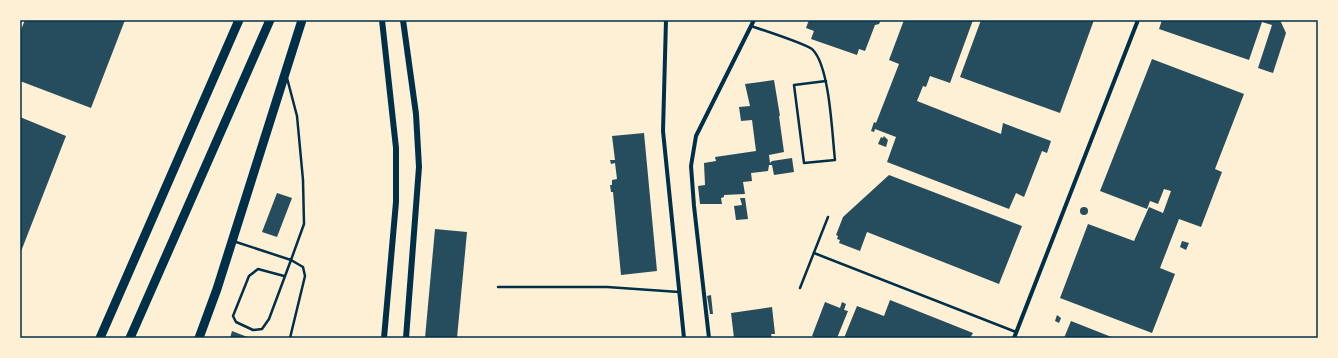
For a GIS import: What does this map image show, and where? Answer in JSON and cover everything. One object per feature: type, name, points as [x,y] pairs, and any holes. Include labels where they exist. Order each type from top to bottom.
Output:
[{"type":"highway","points":[[100,338],[239,20]]},
{"type":"highway","points":[[130,338],[270,20]]},
{"type":"highway","points":[[199,338],[233,240],[286,76],[302,20]]},
{"type":"street","points":[[382,20],[396,148],[396,202],[384,338]]},
{"type":"street","points":[[403,20],[416,114],[419,167],[406,338]]},
{"type":"street","points":[[666,20],[663,131],[684,338]]},
{"type":"street","points":[[709,338],[691,166],[696,136],[754,20]]},
{"type":"street","points":[[1014,338],[1138,20]]},
{"type":"lane","points":[[750,26],[813,49],[821,64],[826,81],[835,160],[804,163],[794,85],[826,81]]},
{"type":"lane","points":[[284,276],[258,269],[249,276],[233,316],[236,322],[253,330],[262,329],[268,319],[304,224],[303,180],[297,116],[286,76]]},
{"type":"lane","points":[[800,288],[828,216]]},
{"type":"lane","points":[[233,240],[291,260],[303,267],[305,276],[290,338]]},
{"type":"lane","points":[[814,253],[1016,333]]},
{"type":"lane","points":[[498,287],[607,287],[679,292]]},
{"type":"building","points":[[25,20],[125,20],[91,108],[20,81],[20,32]]},
{"type":"building","points":[[809,20],[881,20],[879,24],[875,25],[865,51],[859,49],[857,55],[811,39],[814,31],[806,28]]},
{"type":"building","points":[[904,20],[973,20],[950,83],[930,76],[926,87],[923,86],[917,101],[1001,134],[1003,123],[1051,141],[1047,153],[1042,151],[1024,197],[1016,193],[1009,209],[887,162],[896,137],[875,129],[874,132],[871,131],[874,122],[876,123],[899,64],[889,60]]},
{"type":"building","points":[[981,20],[1094,20],[1060,113],[960,77]]},
{"type":"building","points":[[1162,20],[1280,20],[1286,33],[1273,73],[1258,68],[1272,25],[1262,22],[1249,60],[1159,29]]},
{"type":"building","points":[[1152,59],[1244,94],[1215,169],[1222,172],[1201,227],[1179,219],[1160,268],[1175,274],[1152,333],[1060,298],[1088,224],[1134,241],[1149,207],[1163,213],[1171,191],[1164,189],[1158,204],[1150,201],[1147,209],[1100,191]]},
{"type":"building","points":[[774,80],[784,152],[769,155],[770,163],[772,161],[792,158],[794,172],[774,175],[772,165],[769,165],[768,171],[751,173],[752,181],[743,182],[745,194],[724,195],[724,197],[721,198],[722,204],[700,204],[698,186],[705,185],[704,163],[716,161],[715,157],[756,151],[752,120],[741,121],[739,107],[750,106],[745,84]]},
{"type":"building","points":[[20,117],[66,136],[20,254]]},
{"type":"building","points":[[644,133],[657,271],[621,275],[613,192],[611,192],[610,185],[612,185],[612,180],[617,179],[615,163],[611,164],[610,160],[615,160],[612,136]]},
{"type":"building","points":[[884,136],[888,140],[886,147],[878,144],[881,137],[883,138]]},
{"type":"building","points":[[889,175],[1022,226],[999,284],[867,232],[860,251],[839,243],[840,240],[837,239],[838,236],[836,235],[843,217]]},
{"type":"building","points":[[277,193],[292,198],[277,237],[262,232]]},
{"type":"building","points":[[740,198],[745,198],[748,219],[736,220],[734,206],[742,205]]},
{"type":"building","points":[[1082,207],[1086,207],[1088,211],[1086,215],[1082,215],[1080,213],[1080,209]]},
{"type":"building","points":[[435,229],[467,232],[457,338],[425,338]]},
{"type":"building","points":[[1182,241],[1189,243],[1186,250],[1180,247]]},
{"type":"building","points":[[711,295],[713,314],[710,314],[707,296]]},
{"type":"building","points":[[890,300],[973,333],[970,338],[844,338],[857,306],[884,316]]},
{"type":"building","points":[[825,302],[840,308],[842,302],[846,304],[844,310],[848,311],[837,338],[818,338],[812,336]]},
{"type":"building","points":[[772,307],[775,334],[771,334],[772,338],[734,338],[731,313]]},
{"type":"building","points":[[1057,315],[1061,318],[1059,323],[1055,321]]},
{"type":"building","points":[[1071,321],[1114,338],[1064,338]]},
{"type":"building","points":[[232,331],[250,338],[230,338]]}]
